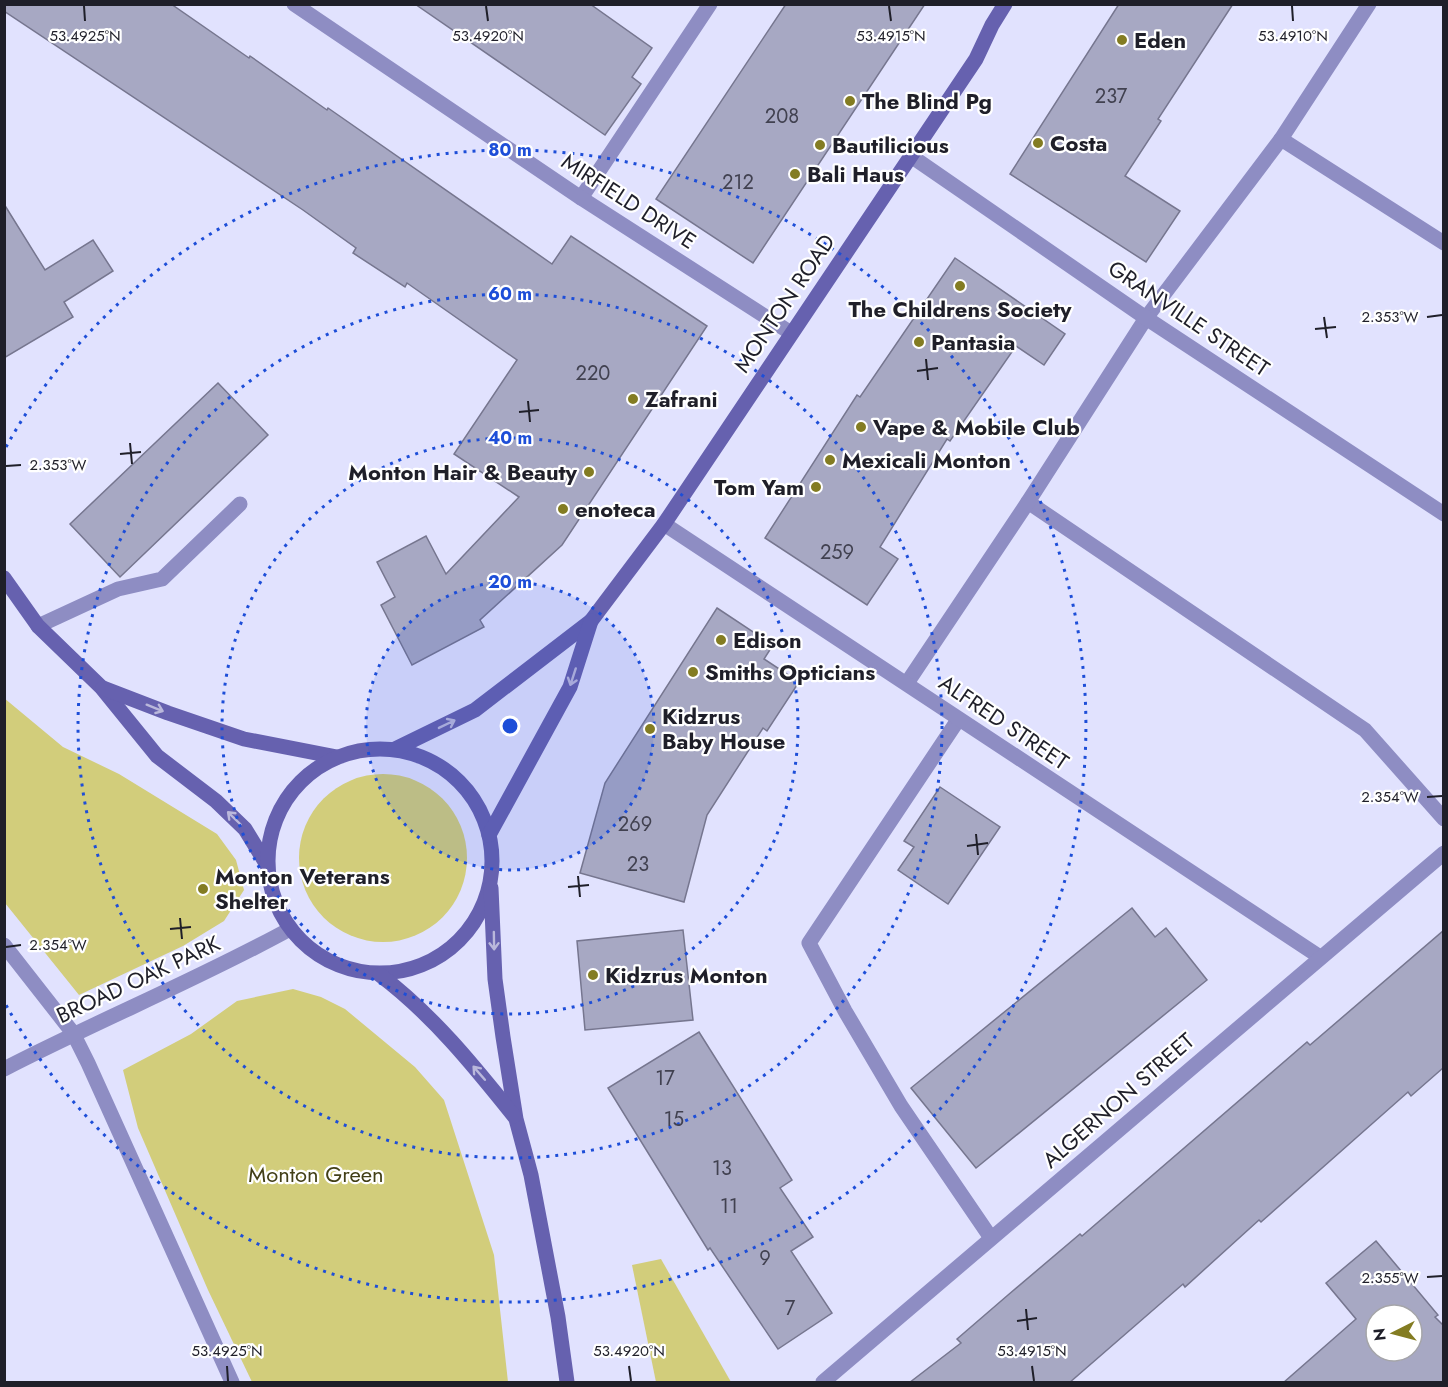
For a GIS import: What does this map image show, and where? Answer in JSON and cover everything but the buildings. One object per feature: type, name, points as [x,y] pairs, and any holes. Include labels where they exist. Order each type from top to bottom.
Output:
[{"type":"main road","name":"MONTON ROAD","points":[[395,749],[475,710],[591,621],[664,524],[911,156],[976,59],[1005,4]]},
{"type":"main road","points":[[4,578],[38,626],[101,687],[157,756],[216,801],[245,829],[267,865],[274,893],[290,929],[322,958],[347,970],[380,975],[418,968],[452,949],[477,919],[491,883]]},
{"type":"main road","name":"MONTON ROAD","points":[[489,835],[570,687],[591,621]]},
{"type":"main road","points":[[101,687],[244,739],[337,757]]},
{"type":"main road","points":[[267,865],[269,836],[283,803],[306,775],[337,757],[365,749],[395,749],[427,759],[455,777],[477,803],[489,835],[492,859],[495,979],[516,1119],[531,1175],[558,1317],[567,1383]]},
{"type":"main road","points":[[380,975],[403,992],[480,1074],[516,1119]]},
{"type":"street","name":"MIRFIELD DRIVE","points":[[294,4],[581,198],[791,333]]},
{"type":"street","points":[[581,198],[710,4]]},
{"type":"street","points":[[907,683],[1028,502],[1146,318],[1281,139],[1369,4]]},
{"type":"street","points":[[1281,139],[1443,243]]},
{"type":"street","name":"GRANVILLE STREET","points":[[911,156],[1146,318],[1443,514]]},
{"type":"street","points":[[1028,502],[1365,730],[1443,819]]},
{"type":"street","points":[[38,626],[118,589],[162,579],[240,504]]},
{"type":"street","name":"ALFRED STREET","points":[[664,524],[1320,957]]},
{"type":"street","points":[[958,720],[810,943],[845,1011],[901,1106],[991,1238]]},
{"type":"street","name":"ALGERNON STREET","points":[[823,1383],[1443,853]]},
{"type":"street","name":"BROAD OAK PARK","points":[[4,1069],[73,1033],[245,954],[290,929]]},
{"type":"street","points":[[4,945],[73,1033],[232,1383]]},
{"type":"green space","points":[[4,698],[63,747],[119,774],[217,834],[236,860],[244,890],[224,921],[183,946],[79,995],[5,903]]},
{"type":"green space","points":[[383,774],[399,775],[415,780],[443,798],[461,826],[466,842],[466,874],[461,890],[443,918],[415,936],[399,941],[383,942],[367,941],[351,936],[323,918],[305,890],[300,874],[299,858],[300,842],[305,826],[323,798],[351,780],[367,775]]},
{"type":"green space","name":"Monton Green","points":[[293,989],[321,997],[345,1009],[415,1067],[444,1100],[494,1255],[508,1382],[252,1382],[208,1290],[138,1128],[123,1070],[191,1034],[237,1001]]},
{"type":"green space","points":[[661,1259],[731,1382],[656,1382],[632,1265]]},
{"type":"place","name":"Eden","points":[[1122,40]]},
{"type":"place","name":"The Blind Pg","points":[[850,101]]},
{"type":"place","name":"Costa","points":[[1038,143]]},
{"type":"place","name":"Bautilicious","points":[[820,145]]},
{"type":"place","name":"Bali Haus","points":[[795,174]]},
{"type":"place","name":"The Childrens Society","points":[[960,286]]},
{"type":"place","name":"Pantasia","points":[[919,342]]},
{"type":"place","name":"Zafrani","points":[[633,399]]},
{"type":"place","name":"Vape & Mobile Club","points":[[861,427]]},
{"type":"place","name":"Mexicali Monton","points":[[830,460]]},
{"type":"place","name":"Monton Hair & Beauty","points":[[589,472]]},
{"type":"place","name":"Tom Yam","points":[[816,487]]},
{"type":"place","name":"enoteca","points":[[563,509]]},
{"type":"place","name":"Edison","points":[[721,640]]},
{"type":"place","name":"Smiths Opticians","points":[[693,672]]},
{"type":"place","name":"Kidzrus Baby House","points":[[650,729]]},
{"type":"place","name":"Monton Veterans Shelter","points":[[203,889]]},
{"type":"place","name":"Kidzrus Monton","points":[[593,975]]}]
